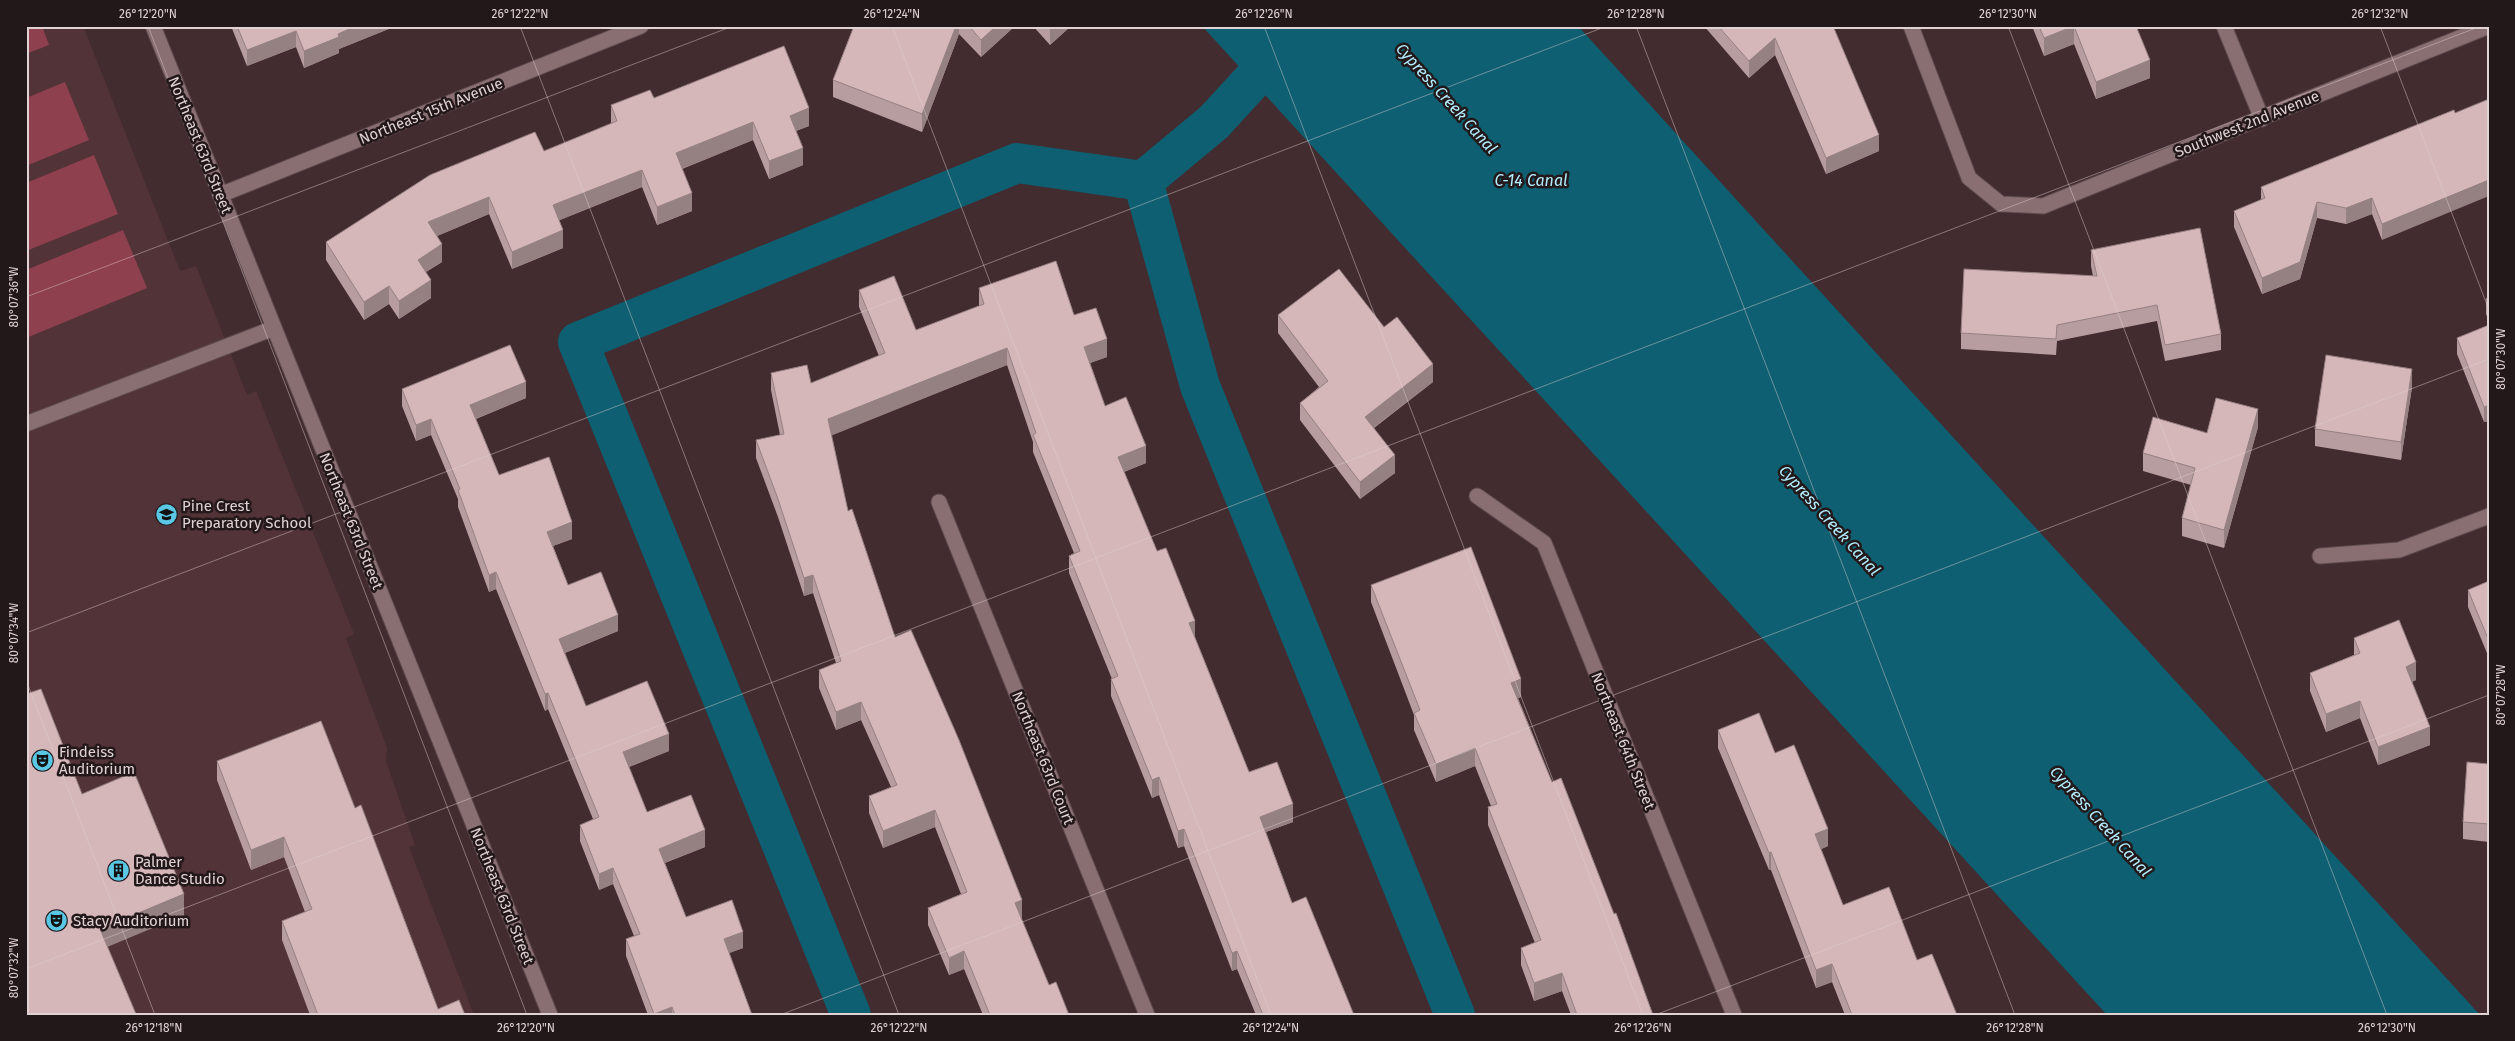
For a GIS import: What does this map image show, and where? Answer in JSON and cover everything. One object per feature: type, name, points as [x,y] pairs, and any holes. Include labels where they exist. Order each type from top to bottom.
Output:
[{"type":"street","name":"Northeast 63rd Street","points":[[153,26],[550,1015]]},
{"type":"street","name":"Northeast 15th Avenue","points":[[220,195],[641,26]]},
{"type":"street","name":"Southwest 2nd Avenue","points":[[1911,26],[1969,178],[2001,204],[2043,206],[2489,26]]},
{"type":"street","points":[[2224,26],[2262,119]]},
{"type":"street","points":[[26,424],[274,328]]},
{"type":"street","name":"Northeast 64th Street","points":[[1477,496],[1544,543],[1734,1015]]},
{"type":"street","name":"Northeast 63rd Court","points":[[938,502],[1147,1015]]},
{"type":"street","points":[[2320,556],[2399,550],[2489,516]]},
{"type":"shaded area","name":"Pine Crest Preparatory School","points":[[26,26],[83,26],[180,271],[196,266],[247,395],[256,391],[354,634],[346,638],[387,748],[386,761],[415,845],[409,847],[474,1015],[26,1015]]},
{"type":"shaded area","points":[[26,26],[42,26],[49,45],[26,54]]},
{"type":"shaded area","points":[[65,82],[89,140],[26,166],[26,98]]},
{"type":"shaded area","points":[[94,155],[118,214],[26,251],[26,183]]},
{"type":"shaded area","points":[[123,230],[147,288],[26,338],[26,270]]},
{"type":"water","name":"C-14 Canal","points":[[1202,26],[1578,26],[2480,1015],[2107,1015]]},
{"type":"building","points":[[237,26],[356,26],[338,34],[339,37],[304,51],[296,31],[247,50]]},
{"type":"building","points":[[854,26],[956,26],[922,114],[833,80]]},
{"type":"building","points":[[969,26],[996,26],[981,40]]},
{"type":"building","points":[[1718,26],[1833,26],[1879,135],[1826,158],[1775,38],[1749,61]]},
{"type":"building","points":[[2039,26],[2074,26],[2044,38]]},
{"type":"building","points":[[2074,26],[2136,26],[2150,60],[2096,82]]},
{"type":"building","points":[[784,46],[809,108],[790,116],[803,148],[769,161],[753,122],[676,153],[692,193],[657,207],[642,170],[553,205],[563,230],[512,252],[489,197],[428,222],[442,244],[418,260],[431,280],[399,301],[389,286],[364,302],[326,242],[430,175],[535,132],[544,151],[617,121],[611,105],[650,90],[654,98]]},
{"type":"building","points":[[2489,99],[2489,180],[2382,224],[2372,198],[2346,208],[2317,202],[2300,262],[2262,278],[2234,211],[2265,198],[2261,187],[2454,110],[2455,113]]},
{"type":"building","points":[[2200,228],[2221,334],[2165,345],[2157,305],[2057,325],[2056,339],[1961,333],[1964,269],[2097,276],[2091,250]]},
{"type":"building","points":[[1056,261],[1074,315],[1096,308],[1107,339],[1084,347],[1105,406],[1126,397],[1146,446],[1118,457],[1157,551],[1166,548],[1195,621],[1189,623],[1249,772],[1277,762],[1293,804],[1260,817],[1292,903],[1306,897],[1354,1015],[1263,1015],[1237,951],[1232,953],[1184,829],[1178,831],[1159,777],[1152,780],[1111,679],[1118,676],[1069,556],[1080,551],[1033,435],[1036,433],[1007,348],[828,419],[848,511],[852,509],[895,637],[911,630],[959,740],[1022,900],[1015,903],[1049,985],[1056,982],[1069,1015],[990,1015],[964,951],[949,958],[928,908],[967,892],[935,810],[883,831],[869,796],[897,785],[861,702],[836,712],[819,670],[841,661],[813,575],[804,578],[756,440],[784,434],[771,373],[807,365],[811,383],[885,353],[859,290],[894,276],[916,330],[984,304],[979,288]]},
{"type":"building","points":[[1339,269],[1384,327],[1397,317],[1433,364],[1365,417],[1395,455],[1360,482],[1300,403],[1328,381],[1278,315]]},
{"type":"building","points":[[2489,325],[2489,405],[2484,407],[2457,338]]},
{"type":"building","points":[[510,345],[526,382],[470,405],[499,475],[549,457],[572,522],[547,532],[568,585],[601,572],[618,615],[559,639],[586,706],[647,681],[669,734],[623,752],[647,812],[691,795],[705,830],[659,849],[686,917],[732,900],[743,932],[724,939],[752,1015],[675,1015],[672,1007],[654,1014],[626,939],[640,934],[613,868],[599,874],[580,825],[599,817],[548,693],[545,694],[496,572],[489,575],[458,490],[460,489],[431,419],[416,425],[402,389]]},
{"type":"building","points":[[2326,355],[2412,369],[2401,442],[2315,429]]},
{"type":"building","points":[[2216,398],[2258,409],[2224,530],[2182,518],[2195,468],[2143,453],[2153,417],[2207,433]]},
{"type":"building","points":[[1471,547],[1521,679],[1511,683],[1552,782],[1561,778],[1614,914],[1616,913],[1653,1015],[1577,1015],[1562,973],[1534,983],[1521,948],[1541,940],[1488,807],[1497,804],[1475,748],[1436,764],[1414,713],[1420,710],[1371,585]]},
{"type":"building","points":[[2489,581],[2489,641],[2468,590]]},
{"type":"building","points":[[2399,620],[2416,662],[2406,667],[2430,727],[2378,747],[2360,701],[2326,714],[2310,673],[2360,653],[2354,638]]},
{"type":"building","points":[[41,689],[82,794],[134,772],[184,894],[100,929],[135,1015],[26,1015],[26,694]]},
{"type":"building","points":[[1759,713],[1775,753],[1794,745],[1828,829],[1815,834],[1843,905],[1889,887],[1917,960],[1932,954],[1957,1015],[1852,1015],[1832,964],[1816,970],[1771,852],[1769,853],[1718,730]]},
{"type":"building","points":[[321,721],[355,808],[361,805],[438,1009],[459,1000],[465,1015],[318,1015],[282,921],[312,909],[284,837],[251,850],[217,761]]},
{"type":"building","points":[[2467,762],[2489,764],[2489,824],[2463,822]]},
{"type":"waterway","points":[[851,1015],[578,342],[1017,163],[1143,181],[1214,122],[1302,26]]},
{"type":"waterway","points":[[1143,181],[1200,386],[1455,1015]]},
{"type":"place","name":"Pine Crest Preparatory School","points":[[166,515]]},
{"type":"place","name":"Findeiss Auditorium","points":[[43,761]]},
{"type":"place","name":"Palmer Dance Studio","points":[[119,871]]},
{"type":"place","name":"Stacy Auditorium","points":[[57,921]]},
{"type":"water label","name":"Cypress Creek Canal","points":[[1447,98]]},
{"type":"water label","name":"Cypress Creek Canal","points":[[1830,520]]},
{"type":"water label","name":"Cypress Creek Canal","points":[[2101,821]]}]
